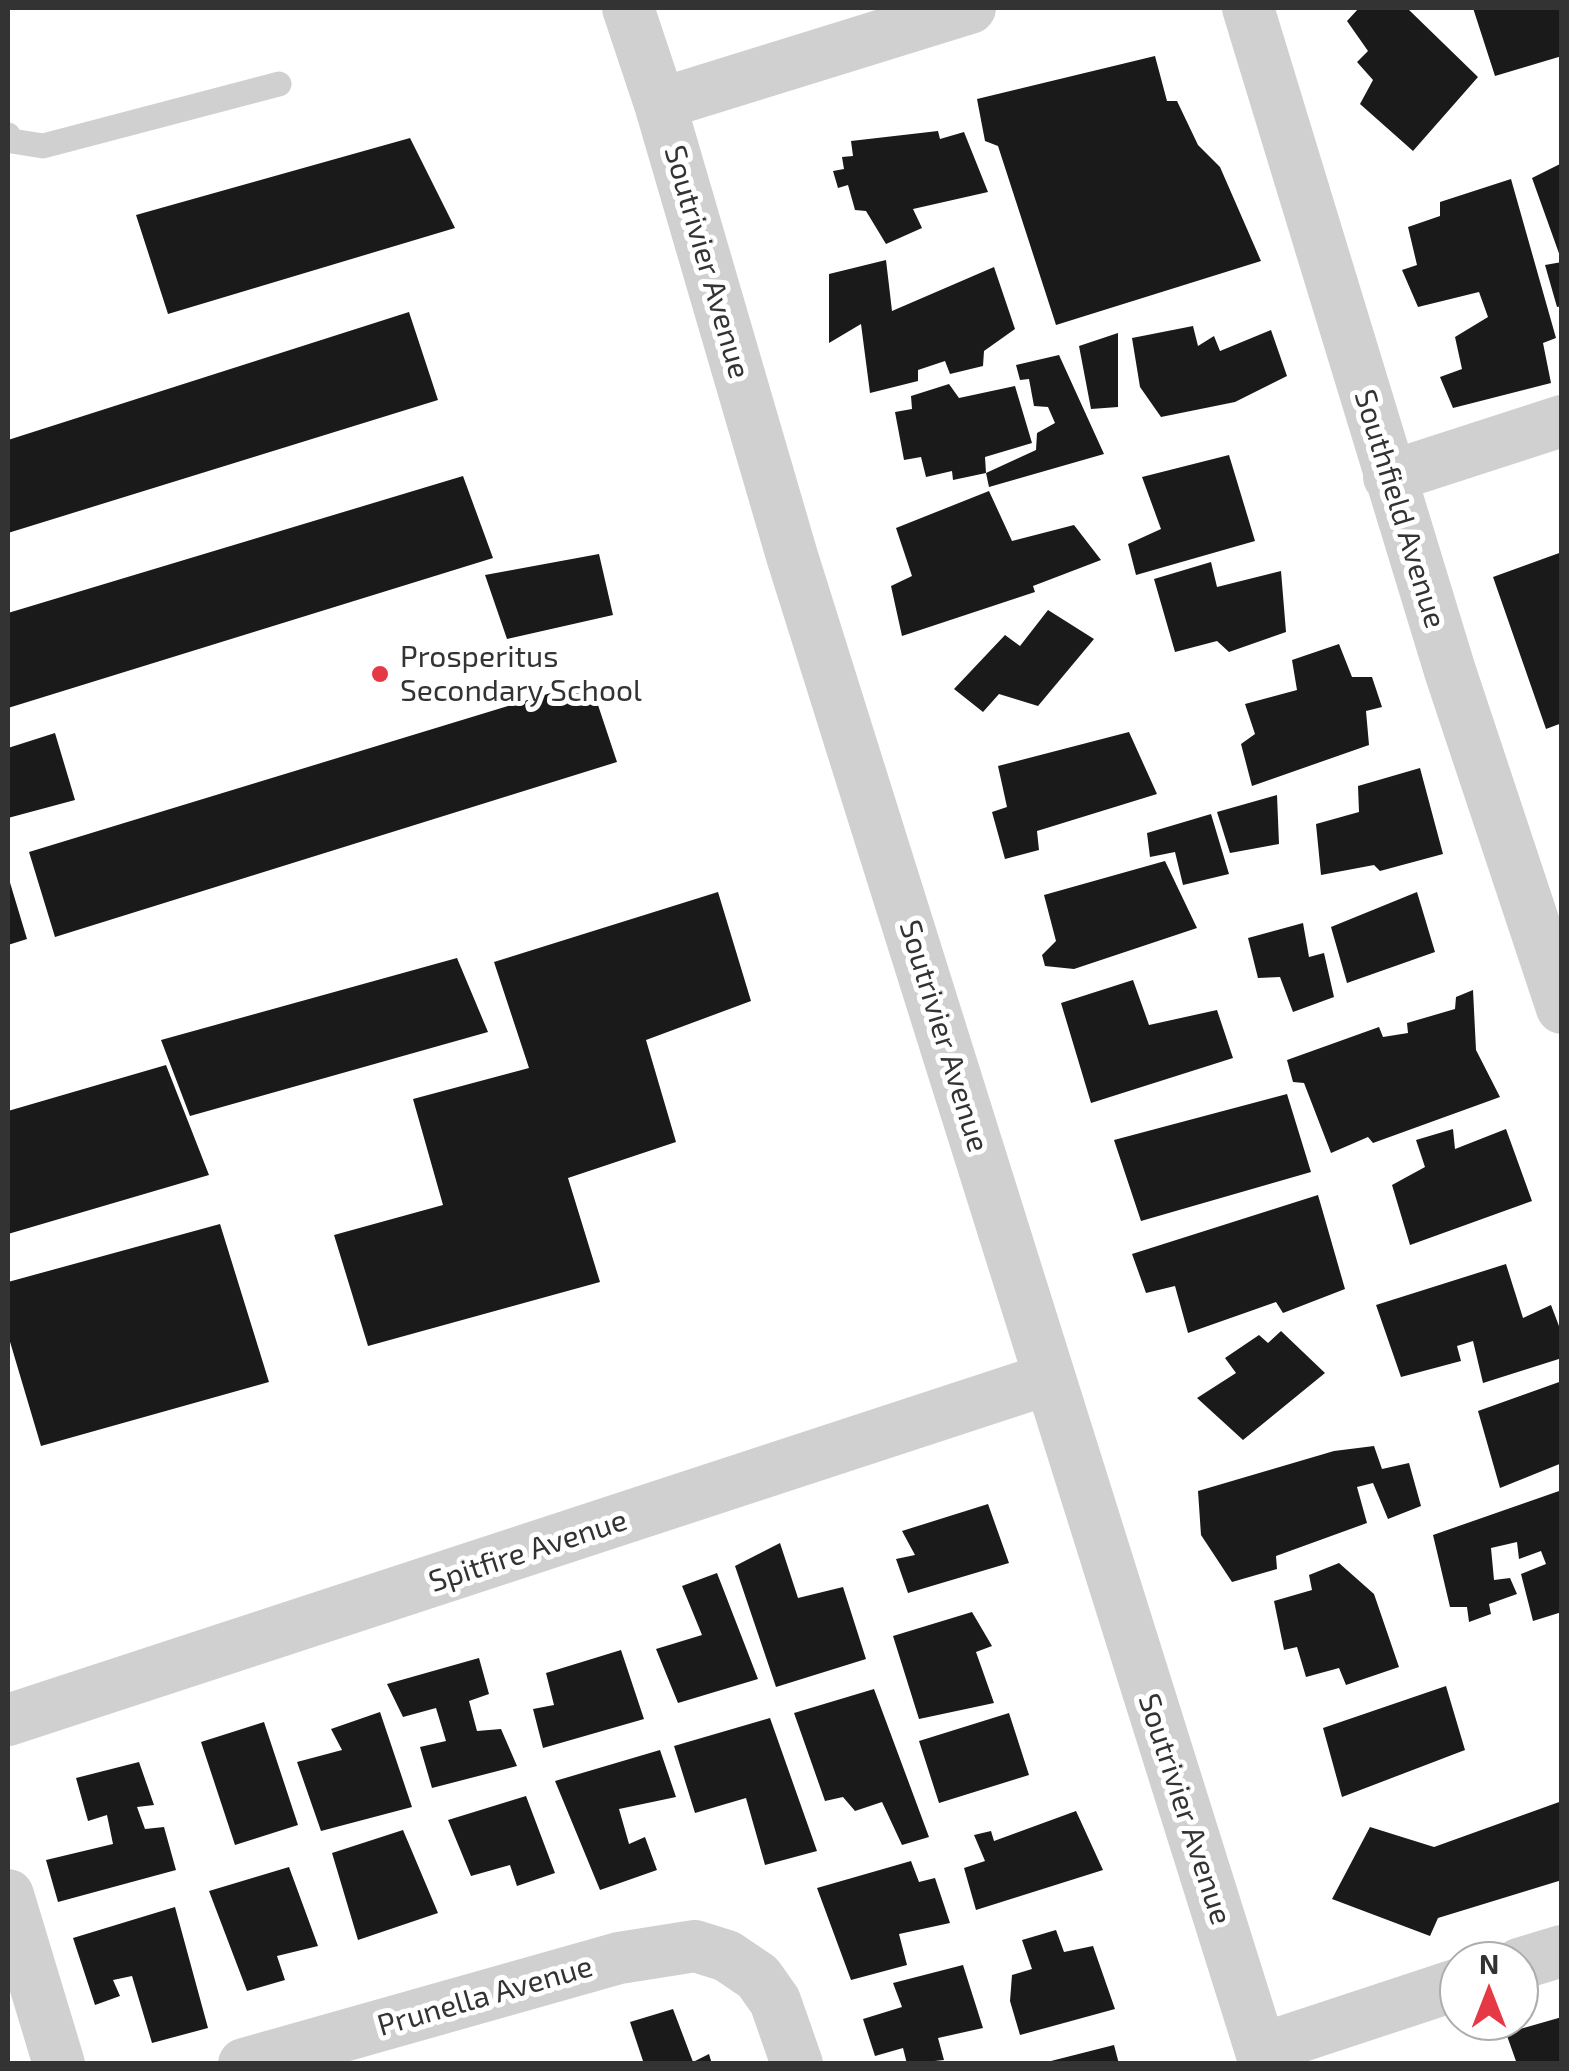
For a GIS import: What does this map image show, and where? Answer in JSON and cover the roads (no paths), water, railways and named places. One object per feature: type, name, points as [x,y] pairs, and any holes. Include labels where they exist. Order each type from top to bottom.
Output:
[{"type":"street","name":"Soutrivier Avenue","points":[[628,8],[660,104],[792,556],[1264,2056]]},
{"type":"street","points":[[660,104],[970,8]]},
{"type":"street","name":"Southfield Avenue","points":[[1248,8],[1389,476],[1562,1008]]},
{"type":"street","points":[[1389,476],[1562,421]]},
{"type":"street","name":"Spitfire Avenue","points":[[8,1720],[1048,1379]]},
{"type":"street","points":[[8,1894],[59,2064]]},
{"type":"street","name":"Prunella Avenue","points":[[244,2064],[619,1958],[695,1946],[727,1956],[758,1977],[774,2002],[797,2064]]},
{"type":"street","points":[[1264,2056],[1439,1991]]},
{"type":"lane","points":[[8,136],[43,146],[279,84]]},
{"type":"place","name":"Prosperitus Secondary School","points":[[380,674]]}]
